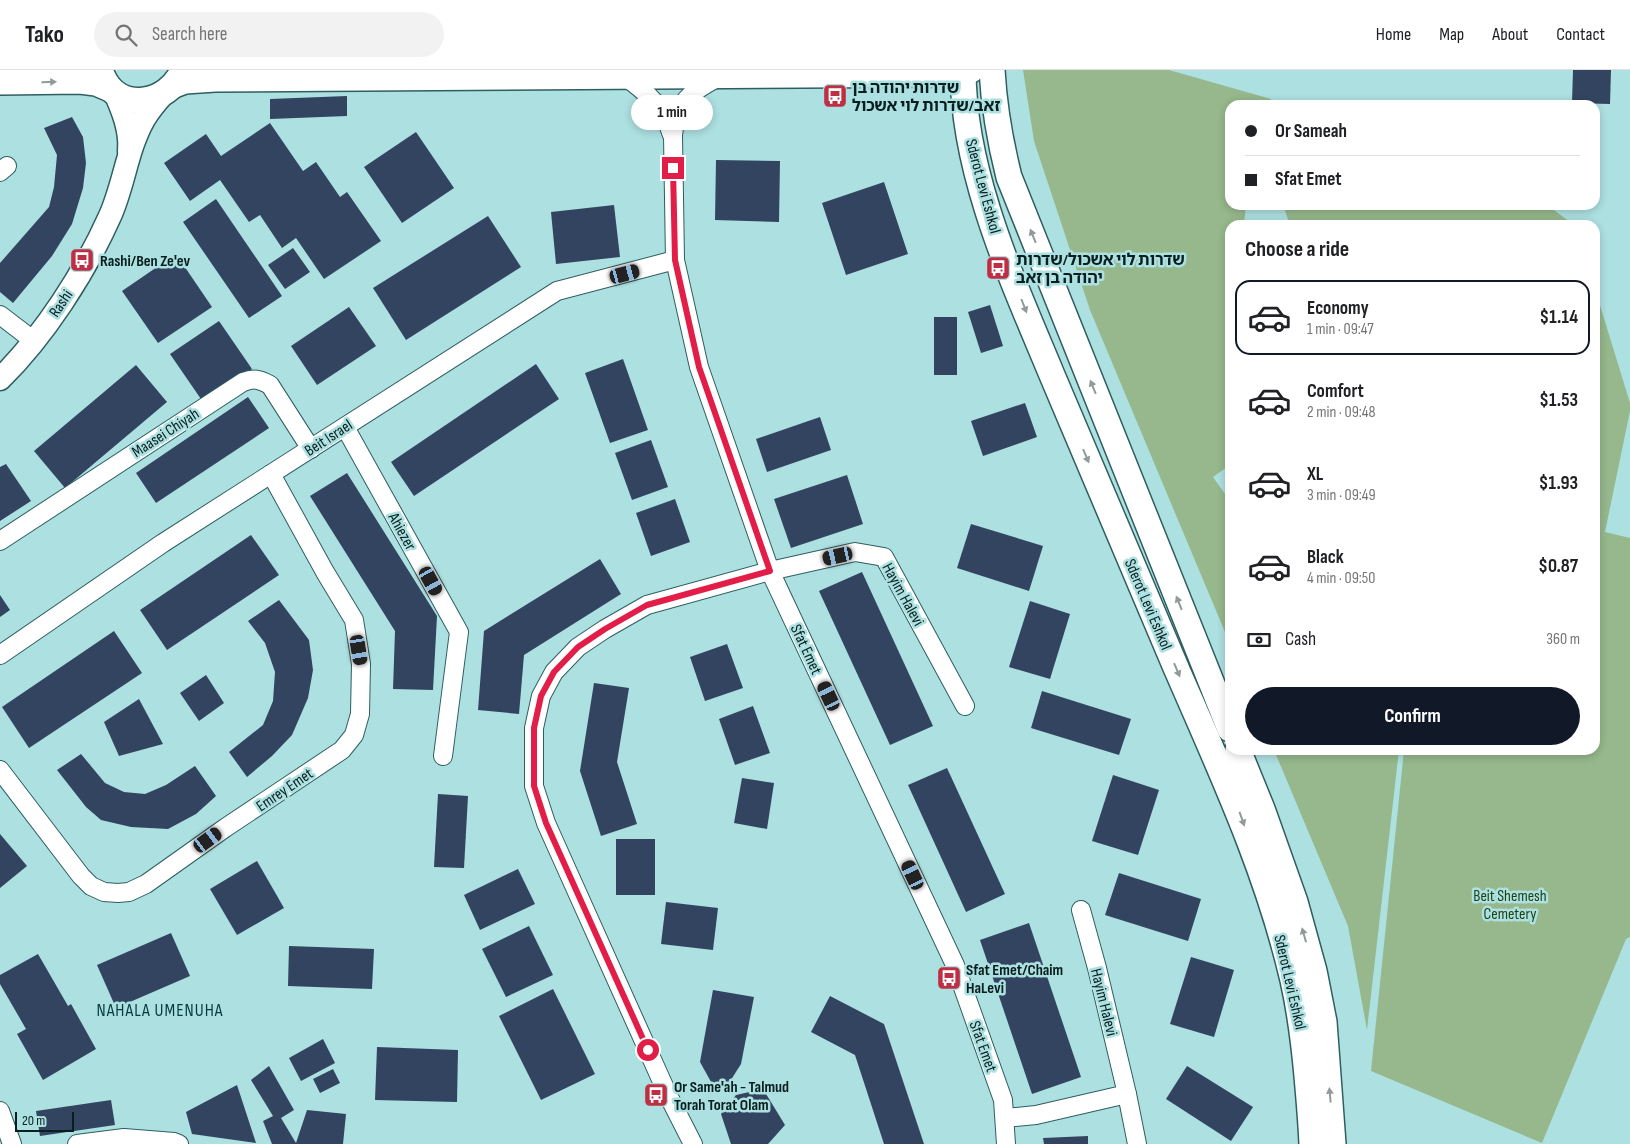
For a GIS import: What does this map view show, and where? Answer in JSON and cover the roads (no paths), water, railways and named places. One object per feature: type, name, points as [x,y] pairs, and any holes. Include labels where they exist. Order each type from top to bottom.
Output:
[{"type":"main road","name":"Sderot Levi Eshkol","points":[[992,70],[1000,138],[1009,177],[1225,717]]},
{"type":"main road","name":"Sderot Levi Eshkol","points":[[966,71],[970,143],[980,185],[1000,245],[1029,321],[1103,497],[1240,815],[1274,912],[1293,979],[1302,1031],[1312,1144]]},
{"type":"main road","points":[[0,82],[80,81],[109,84],[126,99],[145,100],[174,82],[215,79],[966,71]]},
{"type":"main road","name":"Sderot Levi Eshkol","points":[[1240,755],[1262,809],[1295,902],[1314,971],[1324,1022],[1333,1144]]},
{"type":"street","name":"Sfat Emet","points":[[721,75],[689,95],[674,121],[675,260],[699,367],[770,571],[955,965],[1003,1100],[1006,1144]]},
{"type":"street","name":"Sfat Emet","points":[[624,76],[653,100],[662,111],[673,135]]},
{"type":"street","name":"Rashi","points":[[0,379],[34,340],[68,292],[95,247],[111,215],[144,120],[153,105],[174,82]]},
{"type":"street","name":"Rashi","points":[[109,84],[122,109],[130,141],[128,162]]},
{"type":"street","name":"Beit Israel","points":[[0,655],[163,543],[557,291],[675,260]]},
{"type":"street","points":[[0,315],[34,340]]},
{"type":"street","name":"Maasei Chiyah","points":[[0,541],[188,417],[243,382],[253,378],[260,379],[270,385],[311,448]]},
{"type":"street","name":"Ahiezer","points":[[345,427],[459,632],[443,756]]},
{"type":"street","name":"Emrey Emet","points":[[0,770],[81,876],[91,886],[104,892],[118,893],[129,892],[146,884],[225,828],[342,750],[354,736],[360,714],[361,664],[354,620],[271,474]]},
{"type":"street","name":"Hayim Halevi","points":[[770,571],[855,552],[884,557],[965,706]]},
{"type":"street","points":[[693,1144],[668,1095],[546,823],[534,786],[534,728],[541,696],[554,672],[578,647],[605,629],[647,605],[770,571]]},
{"type":"street","name":"Hayim Halevi","points":[[1081,910],[1097,968],[1137,1144]]},
{"type":"street","points":[[1004,1118],[1036,1115],[1127,1094]]},
{"type":"street","points":[[0,1111],[12,1144]]},
{"type":"street","points":[[77,1144],[124,1138],[179,1144]]},
{"type":"place","name":"שדרות יהודה בן זאב/שדרות לוי אשכול","points":[[835,96]]},
{"type":"place","name":"Rashi/Ben Ze'ev","points":[[82,260]]},
{"type":"place","name":"שדרות לוי אשכול/שדרות יהודה בן זאב","points":[[998,268]]},
{"type":"place","name":"Sfat Emet/Chaim HaLevi","points":[[949,978]]},
{"type":"place","name":"Or Same'ah - Talmud Torah Torat Olam","points":[[656,1095]]},
{"type":"district","name":"NAHALA UMENUHA","points":[[160,1010]]},
{"type":"park label","name":"Beit Shemesh Cemetery","points":[[1510,904]]}]
